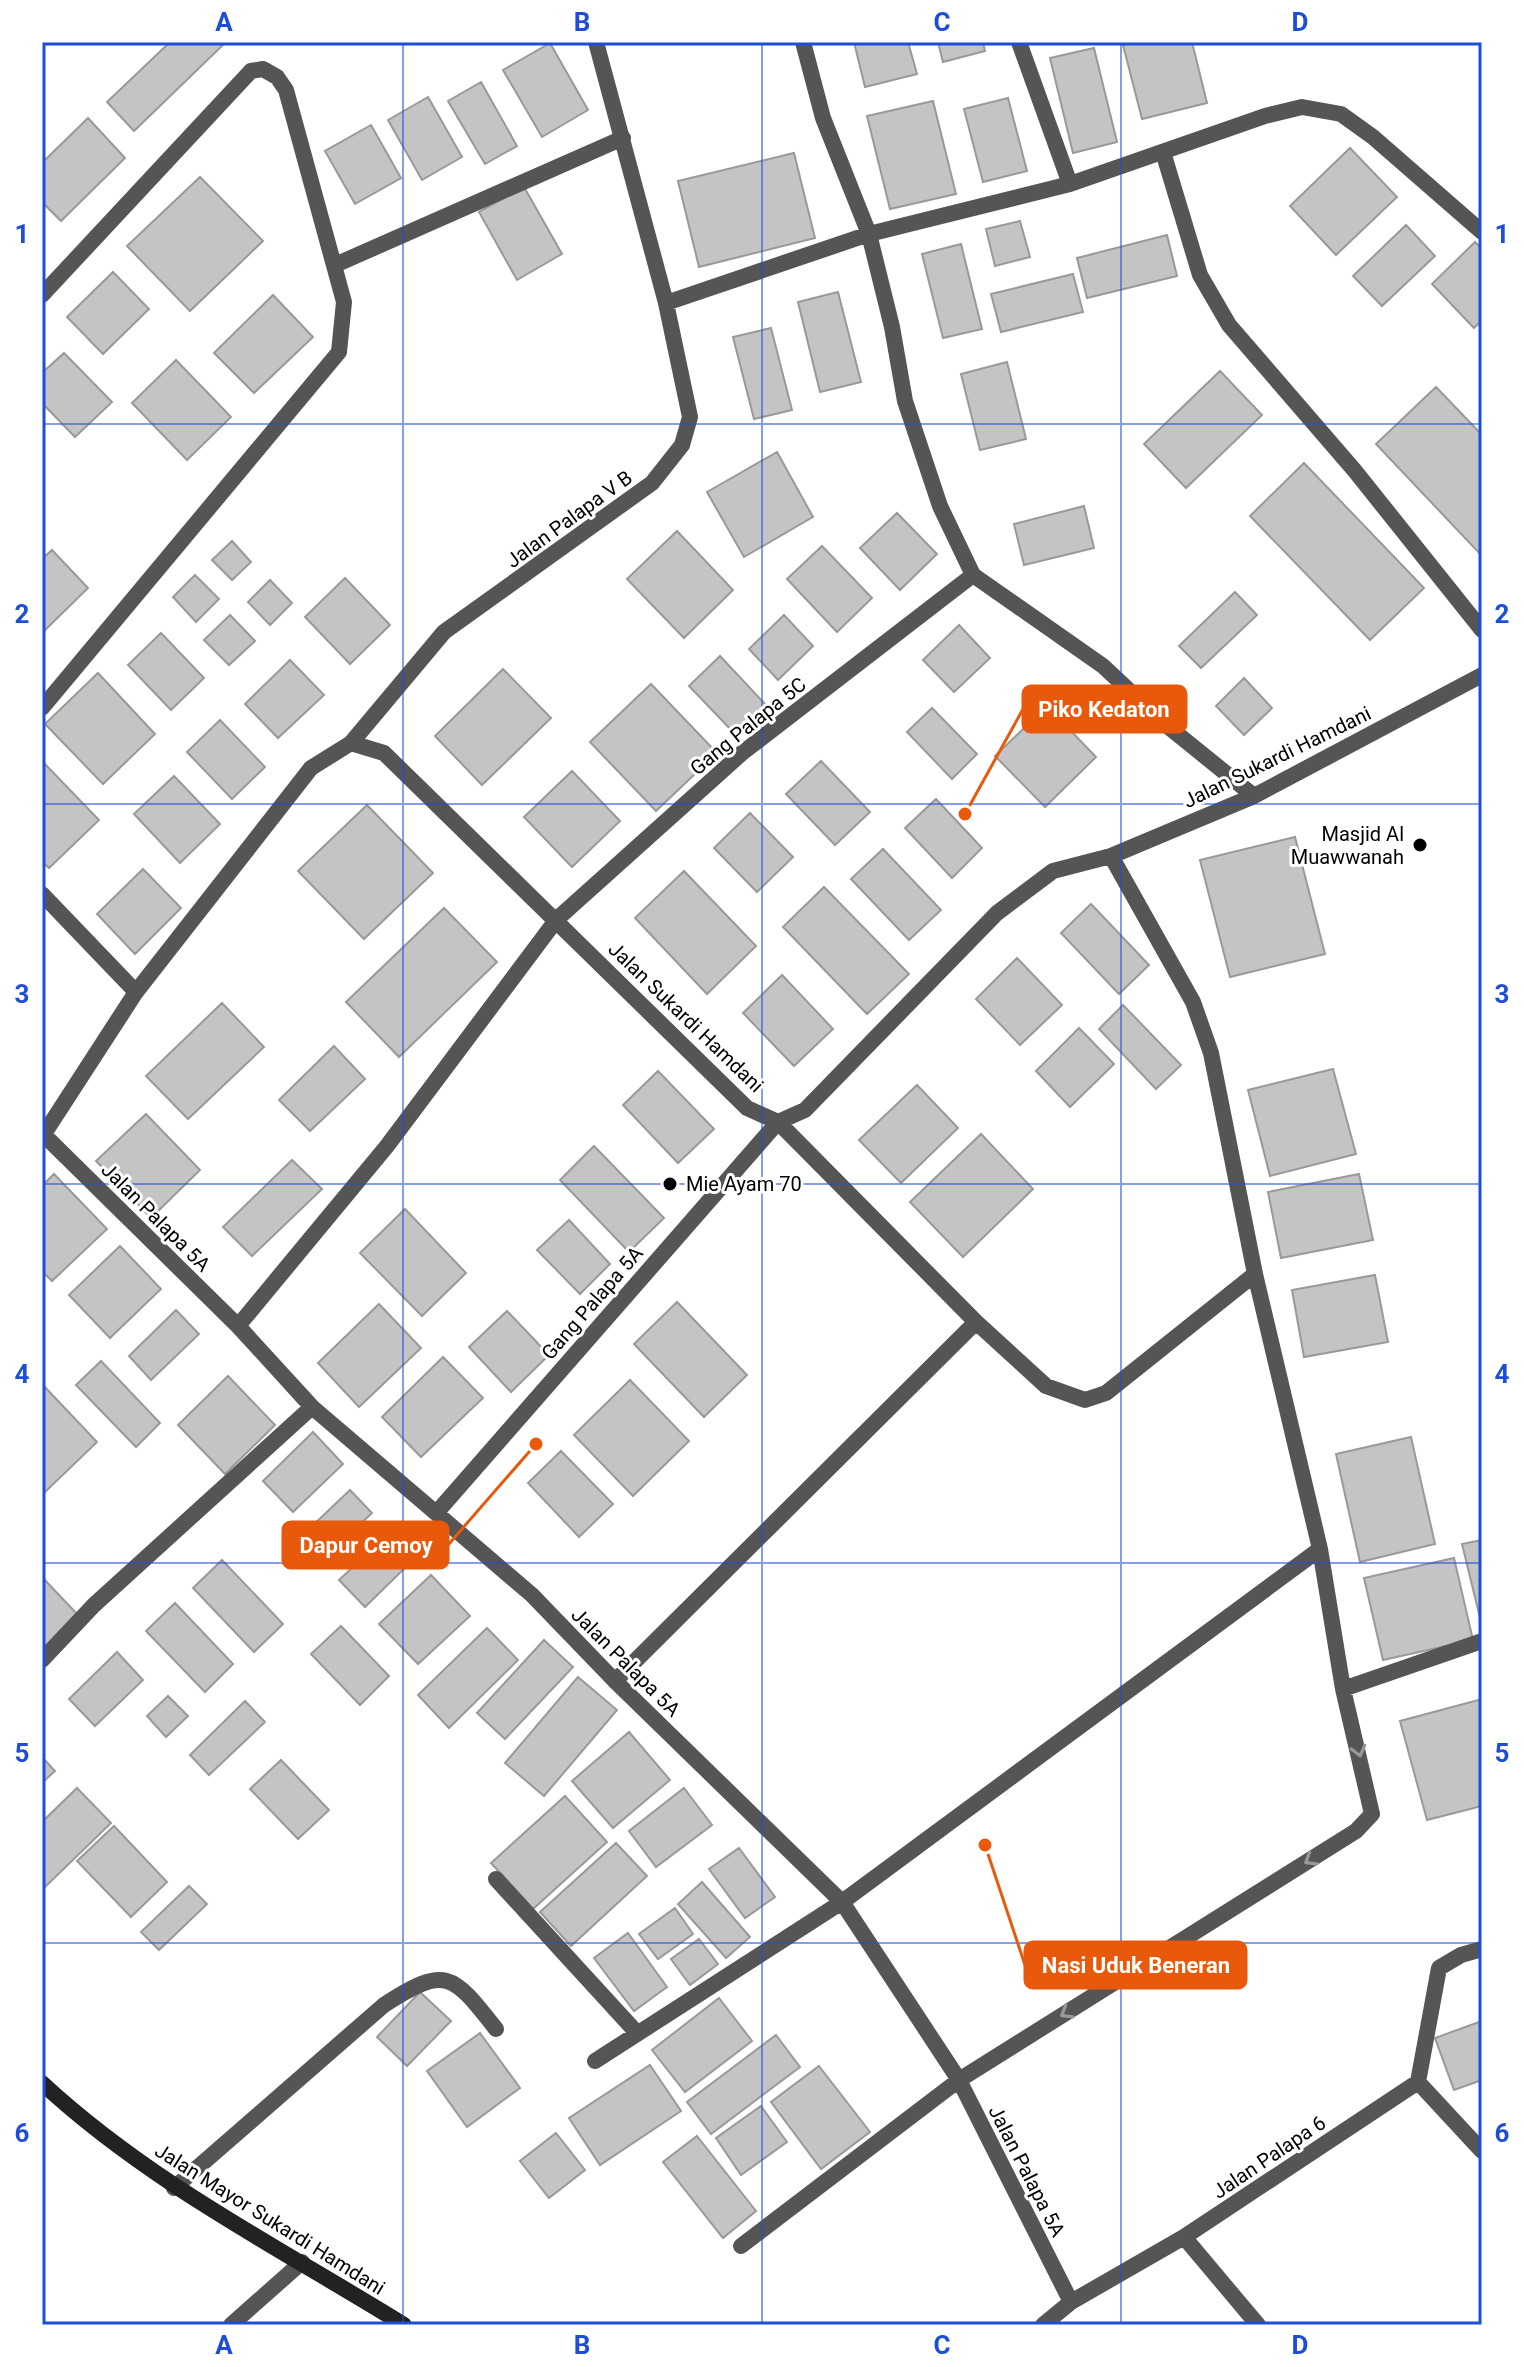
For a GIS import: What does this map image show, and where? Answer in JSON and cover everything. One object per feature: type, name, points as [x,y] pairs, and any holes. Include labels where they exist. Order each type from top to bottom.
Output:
[{"type":"street","name":"Jalan Palapa V B","points":[[351,743],[444,632],[652,483],[682,445],[690,417],[666,303],[596,42]]},
{"type":"street","points":[[803,42],[823,118],[869,234],[892,327],[905,401],[940,506],[973,575],[1103,666],[1165,724],[1254,796]]},
{"type":"street","points":[[1019,42],[1070,184]]},
{"type":"street","points":[[42,295],[251,71],[263,69],[277,77],[286,90],[344,302],[339,352],[42,708]]},
{"type":"street","points":[[666,303],[869,234],[1070,184],[1265,116],[1302,107],[1341,114],[1373,137],[1482,232]]},
{"type":"street","points":[[335,265],[623,138]]},
{"type":"street","points":[[1163,152],[1200,275],[1229,325],[1355,471],[1482,630]]},
{"type":"street","name":"Gang Palapa 5C","points":[[238,1326],[387,1146],[557,919],[742,753],[973,575]]},
{"type":"street","name":"Jalan Sukardi Hamdani","points":[[351,743],[384,753],[747,1108],[778,1122],[805,1110],[997,913],[1053,871],[1111,856],[1254,796],[1482,675]]},
{"type":"street","points":[[43,1136],[136,992],[311,768],[351,743]]},
{"type":"street","points":[[741,2246],[959,2080],[1356,1831],[1372,1814],[1343,1689],[1320,1549],[1255,1274],[1211,1053],[1193,1002],[1111,856]]},
{"type":"street","points":[[42,894],[136,992]]},
{"type":"street","points":[[778,1122],[976,1322],[1046,1386],[1085,1400],[1106,1393],[1255,1274]]},
{"type":"street","name":"Gang Palapa 5A","points":[[438,1511],[778,1122]]},
{"type":"street","name":"Jalan Palapa 5A","points":[[43,1136],[238,1326],[312,1407],[438,1511],[532,1595],[615,1681],[842,1902],[959,2080],[1071,2302]]},
{"type":"street","points":[[615,1681],[976,1322]]},
{"type":"street","points":[[42,1660],[94,1605],[312,1407]]},
{"type":"street","points":[[595,2061],[842,1902],[1320,1549]]},
{"type":"street","points":[[1343,1689],[1482,1641]]},
{"type":"street","points":[[496,1879],[637,2033]]},
{"type":"street","points":[[1482,1949],[1461,1955],[1439,1968],[1418,2082],[1482,2151]]},
{"type":"street","points":[[174,2188],[384,2005],[416,1985],[438,1978],[456,1983],[496,2029]]},
{"type":"street","name":"Jalan Palapa 6","points":[[1043,2325],[1071,2302],[1184,2237],[1418,2082]]},
{"type":"street","name":"Jalan Mayor Sukardi Hamdani","points":[[42,2083],[174,2188],[404,2325]]},
{"type":"street","points":[[1184,2237],[1258,2325]]},
{"type":"street","points":[[231,2325],[302,2262]]},
{"type":"building","points":[[170,42],[225,43],[134,131],[107,102]]},
{"type":"building","points":[[854,42],[908,42],[917,74],[865,87]]},
{"type":"building","points":[[938,42],[983,42],[985,51],[943,62]]},
{"type":"building","points":[[1192,42],[1207,103],[1142,119],[1123,45]]},
{"type":"building","points":[[550,43],[588,110],[542,137],[503,70]]},
{"type":"building","points":[[1094,48],[1117,142],[1073,153],[1050,58]]},
{"type":"building","points":[[481,82],[517,146],[485,164],[448,101]]},
{"type":"building","points":[[428,97],[462,157],[422,180],[388,120]]},
{"type":"building","points":[[1008,98],[1027,171],[983,182],[964,109]]},
{"type":"building","points":[[933,101],[956,194],[890,209],[867,116]]},
{"type":"building","points":[[88,118],[125,158],[61,221],[42,202],[42,163]]},
{"type":"building","points":[[371,125],[401,178],[355,204],[325,151]]},
{"type":"building","points":[[1350,148],[1397,197],[1336,255],[1290,206]]},
{"type":"building","points":[[794,153],[815,238],[699,267],[678,181]]},
{"type":"building","points":[[200,177],[263,241],[190,311],[127,246]]},
{"type":"building","points":[[524,187],[562,254],[517,280],[479,212]]},
{"type":"building","points":[[1020,221],[1030,257],[995,266],[986,229]]},
{"type":"building","points":[[1406,225],[1435,256],[1382,306],[1353,276]]},
{"type":"building","points":[[1167,235],[1177,276],[1087,298],[1077,258]]},
{"type":"building","points":[[1475,242],[1482,249],[1482,320],[1474,328],[1432,284]]},
{"type":"building","points":[[961,244],[982,329],[943,338],[922,254]]},
{"type":"building","points":[[113,272],[149,309],[103,354],[67,317]]},
{"type":"building","points":[[1073,274],[1083,312],[1001,332],[991,294]]},
{"type":"building","points":[[838,292],[861,382],[820,392],[798,302]]},
{"type":"building","points":[[273,295],[313,337],[254,393],[214,353]]},
{"type":"building","points":[[771,328],[792,410],[754,419],[733,337]]},
{"type":"building","points":[[64,353],[112,402],[75,437],[42,403],[42,373]]},
{"type":"building","points":[[176,360],[231,417],[187,460],[132,403]]},
{"type":"building","points":[[1007,362],[1026,439],[980,450],[961,374]]},
{"type":"building","points":[[1220,371],[1262,415],[1186,488],[1144,444]]},
{"type":"building","points":[[1436,387],[1482,435],[1482,556],[1376,444]]},
{"type":"building","points":[[777,452],[813,517],[744,557],[707,492]]},
{"type":"building","points":[[1304,463],[1424,588],[1370,640],[1250,516]]},
{"type":"building","points":[[1084,506],[1094,548],[1024,565],[1014,524]]},
{"type":"building","points":[[897,513],[937,554],[900,590],[860,548]]},
{"type":"building","points":[[677,531],[733,590],[684,638],[627,579]]},
{"type":"building","points":[[232,541],[251,562],[232,580],[212,560]]},
{"type":"building","points":[[822,546],[872,598],[837,632],[787,579]]},
{"type":"building","points":[[52,550],[88,588],[42,633],[42,559]]},
{"type":"building","points":[[195,575],[219,599],[196,622],[173,597]]},
{"type":"building","points":[[345,578],[390,625],[350,664],[305,617]]},
{"type":"building","points":[[270,580],[292,603],[270,625],[248,602]]},
{"type":"building","points":[[1235,592],[1257,615],[1201,668],[1179,646]]},
{"type":"building","points":[[230,615],[255,641],[229,665],[204,640]]},
{"type":"building","points":[[784,615],[813,646],[778,680],[749,649]]},
{"type":"building","points":[[959,625],[990,658],[954,692],[923,660]]},
{"type":"building","points":[[161,633],[204,678],[171,710],[128,665]]},
{"type":"building","points":[[720,656],[766,705],[736,735],[689,686]]},
{"type":"building","points":[[290,660],[324,695],[278,738],[245,704]]},
{"type":"building","points":[[503,669],[551,718],[482,785],[435,736]]},
{"type":"building","points":[[98,673],[155,734],[103,784],[45,724]]},
{"type":"building","points":[[1244,678],[1272,708],[1244,735],[1216,706]]},
{"type":"building","points":[[651,684],[717,753],[656,811],[590,742]]},
{"type":"building","points":[[1047,706],[1096,757],[1045,807],[995,756]]},
{"type":"building","points":[[932,708],[977,754],[952,779],[907,732]]},
{"type":"building","points":[[220,720],[265,767],[232,799],[187,752]]},
{"type":"building","points":[[42,761],[99,820],[49,868],[42,861]]},
{"type":"building","points":[[821,761],[870,812],[835,845],[786,794]]},
{"type":"building","points":[[572,771],[620,821],[572,867],[524,817]]},
{"type":"building","points":[[174,776],[220,824],[180,863],[134,814]]},
{"type":"building","points":[[936,799],[982,848],[952,878],[905,828]]},
{"type":"building","points":[[367,805],[433,873],[364,939],[298,871]]},
{"type":"building","points":[[750,813],[793,857],[757,892],[714,848]]},
{"type":"building","points":[[1295,837],[1325,954],[1230,977],[1200,860]]},
{"type":"building","points":[[883,849],[941,910],[909,940],[851,879]]},
{"type":"building","points":[[143,869],[181,908],[135,954],[97,914]]},
{"type":"building","points":[[684,871],[756,946],[707,994],[635,918]]},
{"type":"building","points":[[824,887],[909,974],[867,1014],[783,927]]},
{"type":"building","points":[[1091,904],[1149,965],[1119,994],[1061,933]]},
{"type":"building","points":[[444,908],[497,962],[399,1057],[346,1002]]},
{"type":"building","points":[[1017,958],[1062,1005],[1020,1045],[976,999]]},
{"type":"building","points":[[782,975],[833,1029],[794,1066],[743,1013]]},
{"type":"building","points":[[222,1003],[264,1047],[188,1119],[146,1076]]},
{"type":"building","points":[[1123,1005],[1181,1065],[1156,1089],[1099,1029]]},
{"type":"building","points":[[1079,1028],[1114,1064],[1070,1107],[1036,1071]]},
{"type":"building","points":[[334,1046],[365,1079],[310,1131],[279,1100]]},
{"type":"building","points":[[1333,1069],[1356,1154],[1270,1176],[1248,1090]]},
{"type":"building","points":[[658,1071],[714,1129],[678,1163],[623,1105]]},
{"type":"building","points":[[917,1085],[958,1128],[901,1183],[859,1140]]},
{"type":"building","points":[[146,1114],[200,1170],[151,1218],[96,1161]]},
{"type":"building","points":[[981,1134],[1033,1189],[963,1257],[910,1202]]},
{"type":"building","points":[[594,1146],[664,1218],[629,1252],[560,1180]]},
{"type":"building","points":[[292,1160],[322,1189],[252,1256],[223,1227]]},
{"type":"building","points":[[54,1174],[107,1229],[52,1281],[42,1271],[42,1186]]},
{"type":"building","points":[[1359,1174],[1373,1240],[1281,1258],[1268,1192]]},
{"type":"building","points":[[405,1209],[466,1273],[422,1316],[360,1253]]},
{"type":"building","points":[[569,1220],[610,1264],[580,1294],[537,1250]]},
{"type":"building","points":[[120,1246],[161,1289],[110,1338],[69,1295]]},
{"type":"building","points":[[1375,1275],[1388,1342],[1304,1357],[1292,1290]]},
{"type":"building","points":[[677,1302],[747,1375],[704,1417],[634,1344]]},
{"type":"building","points":[[379,1304],[421,1348],[359,1407],[318,1363]]},
{"type":"building","points":[[176,1310],[199,1334],[151,1380],[129,1356]]},
{"type":"building","points":[[507,1311],[549,1355],[511,1392],[469,1347]]},
{"type":"building","points":[[443,1357],[483,1398],[421,1457],[382,1417]]},
{"type":"building","points":[[101,1361],[160,1423],[136,1447],[76,1385]]},
{"type":"building","points":[[228,1376],[275,1425],[225,1474],[178,1425]]},
{"type":"building","points":[[630,1380],[689,1441],[633,1496],[574,1435]]},
{"type":"building","points":[[42,1384],[97,1442],[42,1495]]},
{"type":"building","points":[[313,1432],[343,1464],[293,1512],[263,1481]]},
{"type":"building","points":[[1411,1437],[1435,1544],[1360,1562],[1336,1454]]},
{"type":"building","points":[[561,1451],[613,1504],[579,1537],[528,1483]]},
{"type":"building","points":[[350,1490],[372,1513],[332,1551],[310,1528]]},
{"type":"building","points":[[384,1538],[409,1564],[365,1607],[339,1580]]},
{"type":"building","points":[[1482,1540],[1482,1622],[1481,1622],[1462,1544]]},
{"type":"building","points":[[1454,1558],[1473,1640],[1383,1660],[1364,1578]]},
{"type":"building","points":[[222,1560],[283,1624],[254,1652],[193,1588]]},
{"type":"building","points":[[431,1575],[470,1616],[418,1664],[379,1624]]},
{"type":"building","points":[[42,1577],[79,1616],[42,1651]]},
{"type":"building","points":[[175,1603],[233,1664],[205,1692],[146,1631]]},
{"type":"building","points":[[341,1626],[389,1676],[360,1705],[311,1654]]},
{"type":"building","points":[[487,1628],[518,1660],[449,1728],[418,1695]]},
{"type":"building","points":[[544,1640],[573,1667],[505,1739],[477,1713]]},
{"type":"building","points":[[117,1652],[143,1680],[95,1726],[69,1699]]},
{"type":"building","points":[[578,1677],[617,1710],[544,1796],[505,1763]]},
{"type":"building","points":[[168,1696],[188,1716],[166,1737],[147,1716]]},
{"type":"building","points":[[1482,1699],[1482,1806],[1427,1820],[1400,1721]]},
{"type":"building","points":[[245,1701],[265,1722],[209,1775],[190,1755]]},
{"type":"building","points":[[629,1732],[670,1780],[613,1828],[572,1781]]},
{"type":"building","points":[[42,1757],[55,1771],[42,1783]]},
{"type":"building","points":[[281,1760],[329,1810],[298,1839],[250,1789]]},
{"type":"building","points":[[77,1788],[111,1823],[44,1888],[42,1822]]},
{"type":"building","points":[[684,1788],[712,1825],[656,1867],[629,1831]]},
{"type":"building","points":[[565,1796],[607,1842],[533,1909],[491,1863]]},
{"type":"building","points":[[114,1826],[167,1882],[131,1917],[77,1861]]},
{"type":"building","points":[[616,1843],[647,1876],[571,1946],[540,1912]]},
{"type":"building","points":[[739,1848],[775,1897],[745,1918],[709,1869]]},
{"type":"building","points":[[702,1882],[750,1937],[726,1958],[678,1904]]},
{"type":"building","points":[[189,1886],[207,1904],[159,1950],[141,1932]]},
{"type":"building","points":[[675,1908],[693,1934],[658,1959],[639,1934]]},
{"type":"building","points":[[628,1933],[667,1987],[634,2011],[594,1958]]},
{"type":"building","points":[[699,1939],[718,1964],[690,1985],[671,1959]]},
{"type":"building","points":[[420,1992],[451,2021],[407,2066],[377,2037]]},
{"type":"building","points":[[719,1998],[752,2041],[685,2092],[652,2050]]},
{"type":"building","points":[[1482,2021],[1482,2080],[1454,2090],[1435,2038]]},
{"type":"building","points":[[480,2033],[520,2088],[467,2127],[427,2071]]},
{"type":"building","points":[[776,2035],[800,2067],[711,2134],[687,2102]]},
{"type":"building","points":[[650,2065],[681,2111],[600,2165],[569,2118]]},
{"type":"building","points":[[819,2066],[870,2132],[821,2169],[771,2102]]},
{"type":"building","points":[[761,2106],[787,2142],[741,2175],[716,2138]]},
{"type":"building","points":[[556,2133],[585,2170],[549,2198],[520,2161]]},
{"type":"building","points":[[697,2136],[756,2211],[723,2238],[663,2162]]},
{"type":"place","name":"Piko Kedaton","points":[[965,814]]},
{"type":"place","name":"Masjid Al Muawwanah","points":[[1420,845]]},
{"type":"place","name":"Mie Ayam 70","points":[[670,1184]]},
{"type":"place","name":"Dapur Cemoy","points":[[536,1444]]},
{"type":"place","name":"Nasi Uduk Beneran","points":[[985,1845]]}]
